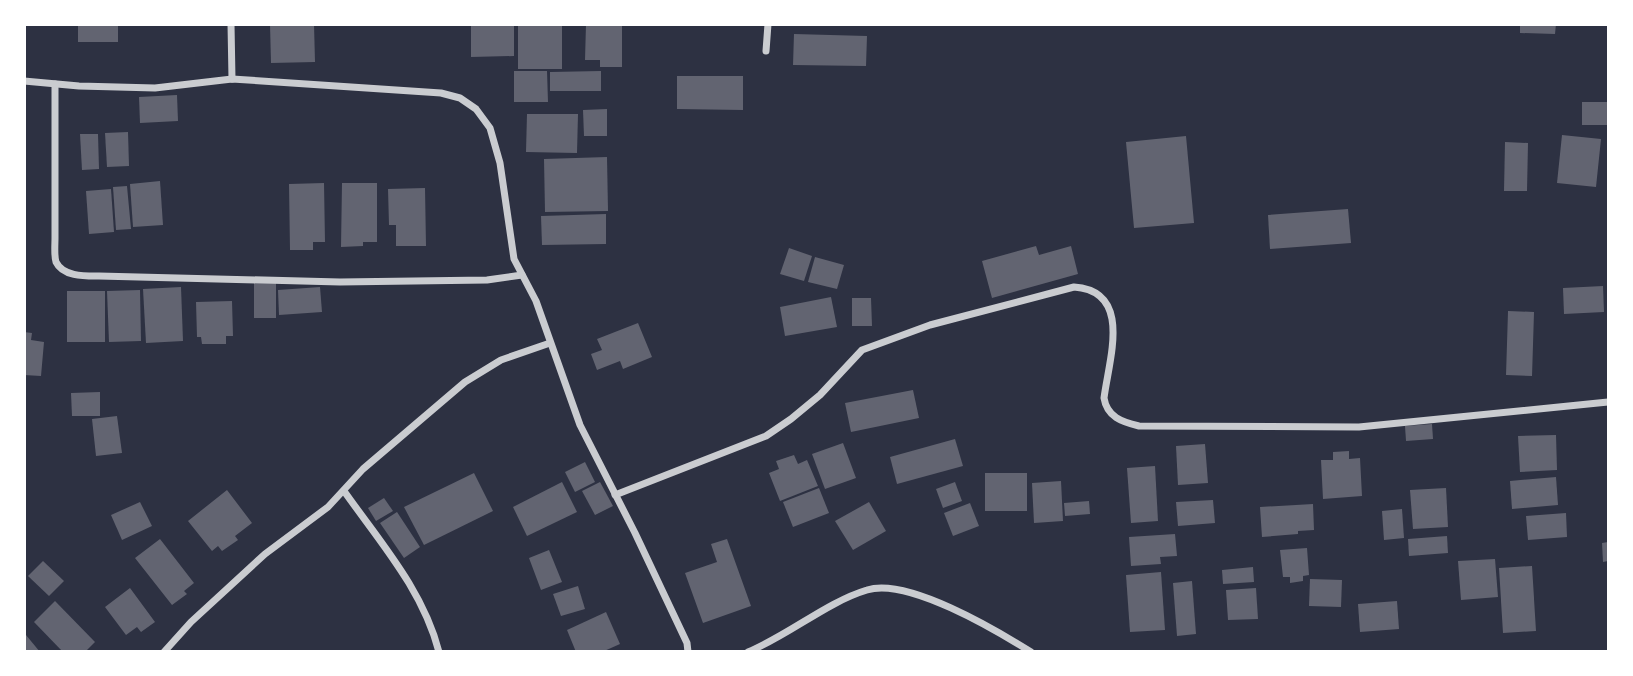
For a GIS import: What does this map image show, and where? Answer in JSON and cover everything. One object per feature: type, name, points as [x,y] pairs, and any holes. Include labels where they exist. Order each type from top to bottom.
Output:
[{"type":"street","points":[[231,24],[232,79]]},
{"type":"street","points":[[766,51],[768,24]]},
{"type":"street","points":[[24,81],[155,88],[232,79],[441,93],[460,98],[476,109],[489,128],[500,163],[514,259],[536,301],[580,425],[635,533],[687,643],[688,652]]},
{"type":"street","points":[[55,84],[55,238],[56,261],[63,270],[77,275],[99,276],[340,282],[488,280],[522,275]]},
{"type":"street","points":[[615,495],[766,436],[792,419],[820,395],[862,350],[930,325],[1074,287],[1089,288],[1103,297],[1114,321],[1104,398],[1106,408],[1115,417],[1139,426],[1359,427],[1608,402]]},
{"type":"street","points":[[164,652],[191,622],[265,554],[328,507],[363,468],[466,383],[501,360],[550,342]]},
{"type":"street","points":[[344,491],[414,589],[434,632],[439,652]]},
{"type":"street","points":[[748,652],[786,634],[816,614],[869,589],[893,588],[918,594],[1000,632],[1031,652]]},
{"type":"building","points":[[78,24],[118,24],[118,42],[78,42]]},
{"type":"building","points":[[270,24],[314,24],[315,62],[271,63]]},
{"type":"building","points":[[471,24],[514,24],[514,56],[471,57]]},
{"type":"building","points":[[518,24],[562,24],[562,69],[518,69]]},
{"type":"building","points":[[586,24],[622,24],[622,67],[600,67],[600,60],[585,60]]},
{"type":"building","points":[[1520,24],[1556,24],[1555,34],[1520,33]]},
{"type":"building","points":[[794,34],[867,36],[866,66],[793,65]]},
{"type":"building","points":[[514,71],[547,71],[548,102],[514,102]]},
{"type":"building","points":[[601,71],[601,91],[550,91],[550,72]]},
{"type":"building","points":[[677,76],[743,76],[743,110],[677,109]]},
{"type":"building","points":[[177,95],[178,121],[140,123],[139,97]]},
{"type":"building","points":[[1582,102],[1608,102],[1608,125],[1582,125]]},
{"type":"building","points":[[607,109],[607,136],[584,136],[583,110]]},
{"type":"building","points":[[527,114],[578,114],[577,153],[526,152]]},
{"type":"building","points":[[128,132],[129,166],[107,167],[105,133]]},
{"type":"building","points":[[80,134],[98,134],[99,169],[82,170]]},
{"type":"building","points":[[1562,135],[1601,139],[1596,187],[1557,183]]},
{"type":"building","points":[[1186,136],[1194,223],[1134,228],[1126,142]]},
{"type":"building","points":[[1505,142],[1528,143],[1527,191],[1504,191]]},
{"type":"building","points":[[607,157],[608,211],[545,212],[544,159]]},
{"type":"building","points":[[160,181],[163,225],[133,227],[130,184]]},
{"type":"building","points":[[324,183],[325,242],[313,242],[313,250],[290,250],[289,184]]},
{"type":"building","points":[[342,183],[377,183],[377,242],[341,247]]},
{"type":"building","points":[[127,186],[131,229],[116,230],[113,187]]},
{"type":"building","points":[[425,188],[426,246],[396,246],[396,225],[389,225],[388,189]]},
{"type":"building","points":[[111,189],[114,232],[89,234],[86,191]]},
{"type":"building","points":[[1348,209],[1351,243],[1270,249],[1268,215]]},
{"type":"building","points":[[606,214],[606,244],[542,245],[541,216]]},
{"type":"building","points":[[1036,246],[1039,255],[1071,246],[1078,274],[992,298],[982,261]]},
{"type":"building","points":[[789,248],[812,256],[804,281],[780,274]]},
{"type":"building","points":[[815,257],[844,265],[837,289],[808,282]]},
{"type":"building","points":[[254,283],[276,283],[276,318],[254,318]]},
{"type":"building","points":[[1603,286],[1604,312],[1564,314],[1563,288]]},
{"type":"building","points":[[181,287],[183,341],[146,343],[143,289]]},
{"type":"building","points":[[320,287],[322,312],[279,315],[278,290]]},
{"type":"building","points":[[140,290],[141,341],[109,342],[107,291]]},
{"type":"building","points":[[67,291],[105,291],[105,342],[67,342]]},
{"type":"building","points":[[831,297],[837,327],[785,336],[780,307]]},
{"type":"building","points":[[852,298],[871,298],[872,326],[852,326]]},
{"type":"building","points":[[232,301],[233,336],[226,336],[226,344],[202,344],[201,337],[197,337],[196,302]]},
{"type":"building","points":[[1508,311],[1534,312],[1532,376],[1506,375]]},
{"type":"building","points":[[638,323],[652,357],[623,369],[620,361],[597,370],[591,354],[602,350],[597,339]]},
{"type":"building","points":[[24,332],[32,333],[31,340],[44,342],[41,376],[24,375]]},
{"type":"building","points":[[913,390],[919,418],[851,432],[845,403]]},
{"type":"building","points":[[100,392],[100,416],[72,416],[71,393]]},
{"type":"building","points":[[117,416],[122,453],[96,456],[92,419]]},
{"type":"building","points":[[1432,424],[1433,439],[1406,441],[1405,426]]},
{"type":"building","points":[[1556,435],[1557,470],[1520,472],[1518,436]]},
{"type":"building","points":[[955,439],[963,466],[897,484],[890,457]]},
{"type":"building","points":[[843,443],[856,478],[825,489],[812,454]]},
{"type":"building","points":[[1205,444],[1208,483],[1178,485],[1176,446]]},
{"type":"building","points":[[1349,451],[1349,459],[1360,458],[1362,496],[1323,499],[1321,460],[1333,460],[1333,452]]},
{"type":"building","points":[[794,455],[798,464],[807,460],[818,486],[780,501],[769,473],[779,469],[776,461]]},
{"type":"building","points":[[585,462],[595,482],[575,492],[565,472]]},
{"type":"building","points":[[1155,466],[1158,521],[1131,523],[1127,468]]},
{"type":"building","points":[[474,473],[493,511],[424,545],[404,507]]},
{"type":"building","points":[[985,473],[1027,473],[1027,511],[985,511]]},
{"type":"building","points":[[1556,477],[1558,505],[1512,509],[1510,481]]},
{"type":"building","points":[[1061,481],[1063,521],[1034,523],[1032,483]]},
{"type":"building","points":[[562,482],[577,512],[527,536],[513,507]]},
{"type":"building","points":[[600,482],[613,506],[595,515],[582,491]]},
{"type":"building","points":[[955,482],[962,501],[943,508],[936,489]]},
{"type":"building","points":[[819,488],[829,513],[793,527],[783,502]]},
{"type":"building","points":[[1446,488],[1448,527],[1413,529],[1410,490]]},
{"type":"building","points":[[227,490],[252,523],[235,536],[238,540],[222,551],[218,546],[212,551],[188,521]]},
{"type":"building","points":[[384,498],[393,511],[376,521],[368,508]]},
{"type":"building","points":[[1213,500],[1215,523],[1178,526],[1176,502]]},
{"type":"building","points":[[1089,501],[1090,514],[1065,516],[1064,503]]},
{"type":"building","points":[[140,502],[152,526],[122,540],[111,515]]},
{"type":"building","points":[[869,502],[886,531],[853,550],[835,521]]},
{"type":"building","points":[[970,503],[979,526],[953,536],[944,513]]},
{"type":"building","points":[[1313,504],[1314,530],[1262,537],[1260,507]]},
{"type":"building","points":[[1402,509],[1404,538],[1384,540],[1382,511]]},
{"type":"building","points":[[397,512],[420,547],[404,558],[380,523]]},
{"type":"building","points":[[1566,513],[1567,537],[1528,540],[1526,516]]},
{"type":"building","points":[[1175,534],[1177,556],[1160,557],[1161,564],[1131,566],[1129,537]]},
{"type":"building","points":[[1447,536],[1448,553],[1409,556],[1408,539]]},
{"type":"building","points":[[160,539],[194,583],[184,591],[187,594],[172,605],[135,558]]},
{"type":"building","points":[[727,539],[751,606],[703,623],[685,573],[717,562],[711,544]]},
{"type":"building","points":[[1608,542],[1608,561],[1603,562],[1602,543]]},
{"type":"building","points":[[1307,548],[1309,575],[1303,576],[1303,581],[1290,583],[1290,577],[1283,577],[1280,550]]},
{"type":"building","points":[[549,550],[562,582],[541,590],[529,558]]},
{"type":"building","points":[[1495,559],[1498,597],[1461,600],[1458,561]]},
{"type":"building","points":[[43,561],[64,581],[49,596],[28,576]]},
{"type":"building","points":[[1532,566],[1536,631],[1503,633],[1499,568]]},
{"type":"building","points":[[1253,567],[1254,582],[1223,584],[1222,570]]},
{"type":"building","points":[[1161,572],[1165,630],[1130,632],[1126,575]]},
{"type":"building","points":[[1310,579],[1342,580],[1341,607],[1309,606]]},
{"type":"building","points":[[1192,581],[1196,634],[1177,636],[1173,583]]},
{"type":"building","points":[[578,586],[585,609],[561,616],[553,594]]},
{"type":"building","points":[[130,588],[155,622],[141,632],[137,627],[126,635],[105,607]]},
{"type":"building","points":[[1256,588],[1258,619],[1228,620],[1226,590]]},
{"type":"building","points":[[55,601],[95,642],[85,652],[63,652],[34,622]]},
{"type":"building","points":[[1397,601],[1399,629],[1360,632],[1358,604]]},
{"type":"building","points":[[606,612],[620,644],[602,652],[576,652],[567,630]]},
{"type":"building","points":[[26,635],[40,652],[24,652]]}]
